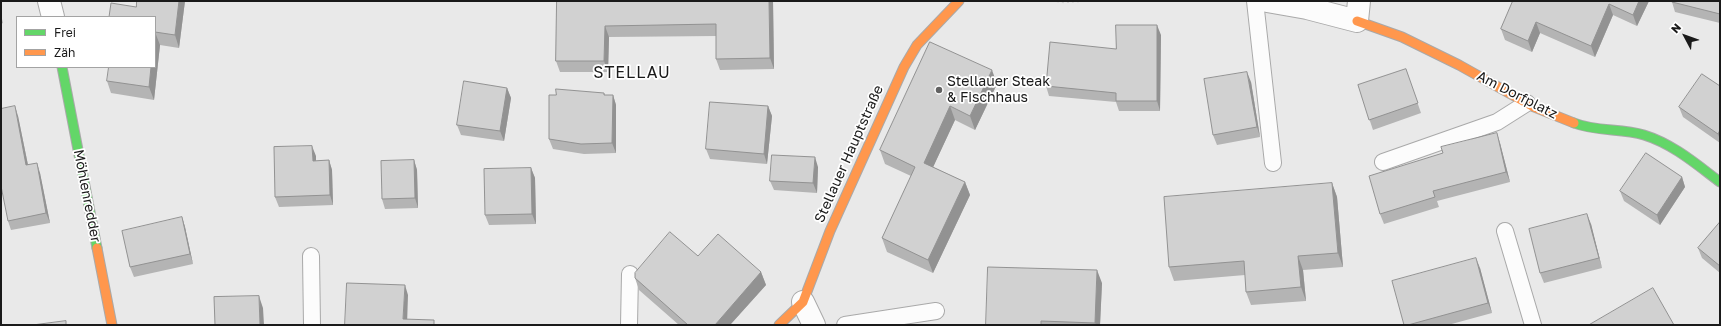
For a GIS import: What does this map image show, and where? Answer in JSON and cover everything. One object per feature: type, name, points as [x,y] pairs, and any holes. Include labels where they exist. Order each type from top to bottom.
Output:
[{"type":"street","points":[[50,1],[52,16]]},
{"type":"street","name":"Stellauer Hauptstraße","points":[[779,325],[803,302],[830,231],[904,67],[917,45],[959,1]]},
{"type":"street","name":"Am Dorfplatz","points":[[1267,1],[1307,8],[1358,11],[1408,40],[1459,65],[1527,103],[1587,128],[1643,135],[1673,147],[1720,182]]},
{"type":"street","name":"Möhlenredder","points":[[62,68],[112,325]]},
{"type":"street","points":[[803,302],[814,325]]},
{"type":"lane","points":[[1256,1],[1273,163]]},
{"type":"lane","points":[[1383,162],[1497,122],[1527,103]]},
{"type":"lane","points":[[1505,231],[1532,325]]},
{"type":"lane","points":[[311,256],[312,325]]},
{"type":"lane","points":[[629,325],[630,274]]},
{"type":"lane","points":[[845,325],[936,311]]},
{"type":"path","points":[[1057,1],[1079,1]]},
{"type":"building","points":[[137,1],[179,1],[175,35],[156,32],[156,16],[109,16],[111,3],[136,7]]},
{"type":"building","points":[[557,1],[769,1],[770,58],[716,59],[716,24],[605,26],[604,61],[556,61]]},
{"type":"building","points":[[1513,1],[1639,1],[1633,15],[1609,4],[1591,46],[1536,22],[1528,41],[1501,29]]},
{"type":"building","points":[[1720,1],[1720,14],[1672,2]]},
{"type":"building","points":[[1116,25],[1157,25],[1157,101],[1116,101],[1116,93],[1046,86],[1050,42],[1116,49]]},
{"type":"building","points":[[930,42],[992,70],[970,116],[950,106],[924,163],[965,182],[928,260],[882,238],[915,167],[880,150]]},
{"type":"building","points":[[109,68],[151,68],[149,87],[107,81]]},
{"type":"building","points":[[1406,69],[1418,103],[1369,120],[1358,85]]},
{"type":"building","points":[[1247,72],[1257,127],[1213,135],[1204,79]]},
{"type":"building","points":[[1702,74],[1720,86],[1720,130],[1718,134],[1679,107]]},
{"type":"building","points":[[464,81],[507,88],[500,131],[457,125]]},
{"type":"building","points":[[556,89],[613,95],[612,143],[581,144],[549,139],[549,95],[556,95]]},
{"type":"building","points":[[710,102],[768,106],[764,154],[706,149]]},
{"type":"building","points":[[15,106],[26,165],[37,163],[46,213],[8,221],[1,186],[1,109]]},
{"type":"building","points":[[1497,133],[1506,172],[1433,191],[1435,197],[1380,214],[1369,176],[1443,153],[1441,147]]},
{"type":"building","points":[[312,146],[313,161],[329,160],[330,195],[275,197],[274,147]]},
{"type":"building","points":[[1646,153],[1682,177],[1657,215],[1620,191]]},
{"type":"building","points":[[772,155],[815,157],[813,183],[770,181]]},
{"type":"building","points":[[414,160],[415,198],[382,199],[381,161]]},
{"type":"building","points":[[531,168],[532,214],[485,215],[484,169]]},
{"type":"building","points":[[1332,183],[1338,253],[1298,256],[1301,287],[1246,292],[1244,261],[1169,267],[1164,197]]},
{"type":"building","points":[[1587,214],[1599,258],[1540,273],[1529,229]]},
{"type":"building","points":[[182,217],[190,254],[130,267],[122,231]]},
{"type":"building","points":[[1720,222],[1720,266],[1698,248]]},
{"type":"building","points":[[670,232],[698,256],[718,234],[761,272],[715,325],[688,325],[635,278],[635,273]]},
{"type":"building","points":[[1476,258],[1488,303],[1404,325],[1392,281]]},
{"type":"building","points":[[988,267],[1097,270],[1095,323],[1041,321],[1041,325],[986,325]]},
{"type":"building","points":[[347,283],[405,285],[403,319],[434,320],[434,325],[345,325]]},
{"type":"building","points":[[1653,288],[1674,325],[1589,325]]},
{"type":"building","points":[[259,296],[260,325],[215,325],[214,297]]},
{"type":"building","points":[[66,321],[66,325],[33,325]]},
{"type":"traffic: fast","points":[[62,68],[97,248]]},
{"type":"traffic: fast","points":[[1574,123],[1591,128],[1627,131],[1655,139],[1684,155],[1720,182]]},
{"type":"traffic: slow","points":[[779,325],[803,302],[830,231],[904,67],[917,45],[959,1]]},
{"type":"traffic: slow","points":[[1357,21],[1402,37],[1459,65],[1534,107],[1574,123]]},
{"type":"traffic: slow","points":[[97,248],[112,325]]},
{"type":"place","name":"Stellauer Steak & Fischhaus","points":[[939,90]]},
{"type":"district","name":"STELLAU","points":[[632,73]]}]
